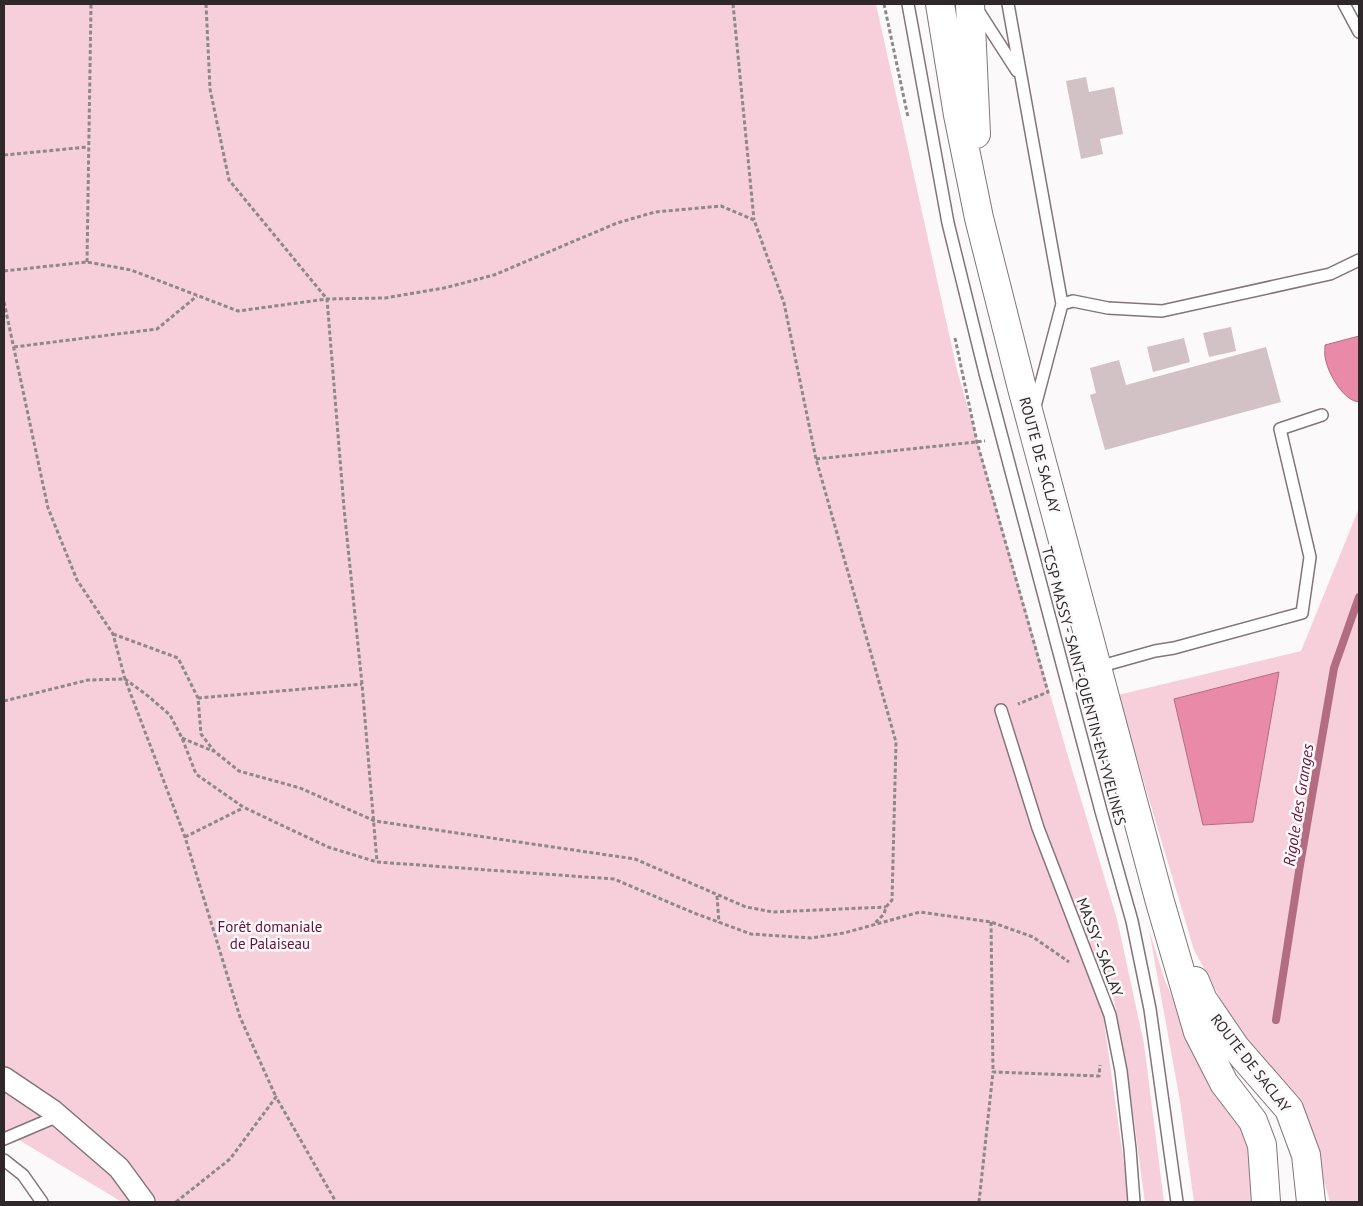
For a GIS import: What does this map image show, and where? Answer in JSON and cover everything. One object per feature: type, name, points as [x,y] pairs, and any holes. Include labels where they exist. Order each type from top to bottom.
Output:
[{"type":"main road","name":"ROUTE DE SACLAY","points":[[940,4],[958,115],[979,218],[1031,422],[1160,902],[1198,1032],[1224,1083],[1253,1121],[1262,1145],[1266,1202]]},
{"type":"main road","points":[[972,4],[979,218]]},
{"type":"main road","name":"ROUTE DE SACLAY","points":[[1160,902],[1203,1000],[1235,1047],[1289,1109],[1306,1155],[1311,1202]]},
{"type":"street","points":[[4,1078],[58,1116],[119,1168],[144,1202]]},
{"type":"lane","name":"TCSP MASSY - SAINT-QUENTIN-EN-YVELINES","points":[[908,4],[948,223],[1002,438],[1132,922],[1150,1009],[1177,1202]]},
{"type":"lane","points":[[972,4],[1021,76]]},
{"type":"lane","points":[[1008,4],[1062,304],[1031,422]]},
{"type":"lane","points":[[1344,4],[1359,32]]},
{"type":"lane","points":[[1062,304],[1073,301],[1108,308],[1162,311],[1330,274],[1359,260]]},
{"type":"lane","points":[[1098,667],[1302,613],[1310,557],[1280,429],[1322,416]]},
{"type":"lane","name":"MASSY - SACLAY","points":[[1001,710],[1038,828],[1110,1014],[1122,1080],[1134,1202]]},
{"type":"lane","points":[[4,1139],[58,1116]]},
{"type":"lane","points":[[5,1163],[23,1175],[42,1202]]},
{"type":"path","points":[[86,262],[91,4]]},
{"type":"path","points":[[206,4],[210,89],[229,180],[327,299],[344,508],[375,821],[377,862]]},
{"type":"path","points":[[733,4],[754,220],[784,303],[816,459],[896,742],[892,900],[886,906],[884,914],[874,924]]},
{"type":"path","points":[[4,155],[88,147]]},
{"type":"path","points":[[4,271],[86,262],[131,270],[238,311],[327,299],[384,298],[444,288],[494,275],[617,223],[655,212],[721,206],[754,220]]},
{"type":"path","points":[[14,347],[157,329],[197,296]]},
{"type":"path","points":[[4,302],[48,508],[77,580],[113,634],[125,679],[185,837],[240,1017],[276,1097],[336,1202]]},
{"type":"path","points":[[816,459],[1002,438]]},
{"type":"path","points":[[113,634],[178,658],[198,698],[201,734],[214,751],[239,771],[300,788],[375,821],[635,859],[746,907],[773,912],[886,906]]},
{"type":"path","points":[[4,701],[88,680],[125,679],[170,715],[182,738],[196,774],[243,808],[328,847],[377,862],[614,879],[751,934],[811,938],[844,933],[920,912],[991,922],[1033,937],[1071,963]]},
{"type":"path","points":[[198,698],[362,684]]},
{"type":"path","points":[[182,738],[214,751]]},
{"type":"path","points":[[185,837],[243,808]]},
{"type":"path","points":[[717,895],[718,922]]},
{"type":"path","points":[[979,1202],[993,1072],[991,922]]},
{"type":"path","points":[[993,1072],[1099,1076]]},
{"type":"path","points":[[176,1202],[230,1159],[276,1097]]},
{"type":"green space","name":"Forêt domaniale de Palaiseau","points":[[4,4],[876,4],[957,370],[1067,753],[1117,919],[1144,1044],[1164,1202],[1145,1202],[1122,1041],[1109,978],[1100,947],[1093,983],[1103,1014],[1128,1193],[1127,1202],[122,1202],[4,1131]]},
{"type":"green space","points":[[1359,508],[1359,1202],[1330,1202],[1304,1113],[1239,1033],[1194,950],[1118,695],[1301,651]]},
{"type":"green space","points":[[1149,930],[1164,978],[1190,1040],[1253,1145],[1258,1202],[1194,1202],[1180,1101]]},
{"type":"shaded area","points":[[1359,336],[1359,402],[1353,401],[1348,397],[1334,380],[1325,359],[1325,345]]},
{"type":"shaded area","points":[[1279,672],[1253,822],[1203,825],[1174,699]]},
{"type":"building","points":[[1086,77],[1089,92],[1114,87],[1123,134],[1100,139],[1103,154],[1081,159],[1066,81]]},
{"type":"building","points":[[1231,327],[1236,351],[1209,357],[1203,333]]},
{"type":"building","points":[[1184,338],[1190,362],[1153,372],[1147,347]]},
{"type":"building","points":[[1266,347],[1281,402],[1105,450],[1090,395],[1096,393],[1090,368],[1119,360],[1126,385]]},
{"type":"waterway","name":"Rigole des Granges","points":[[1276,1020],[1300,865],[1334,668],[1359,597]]}]
